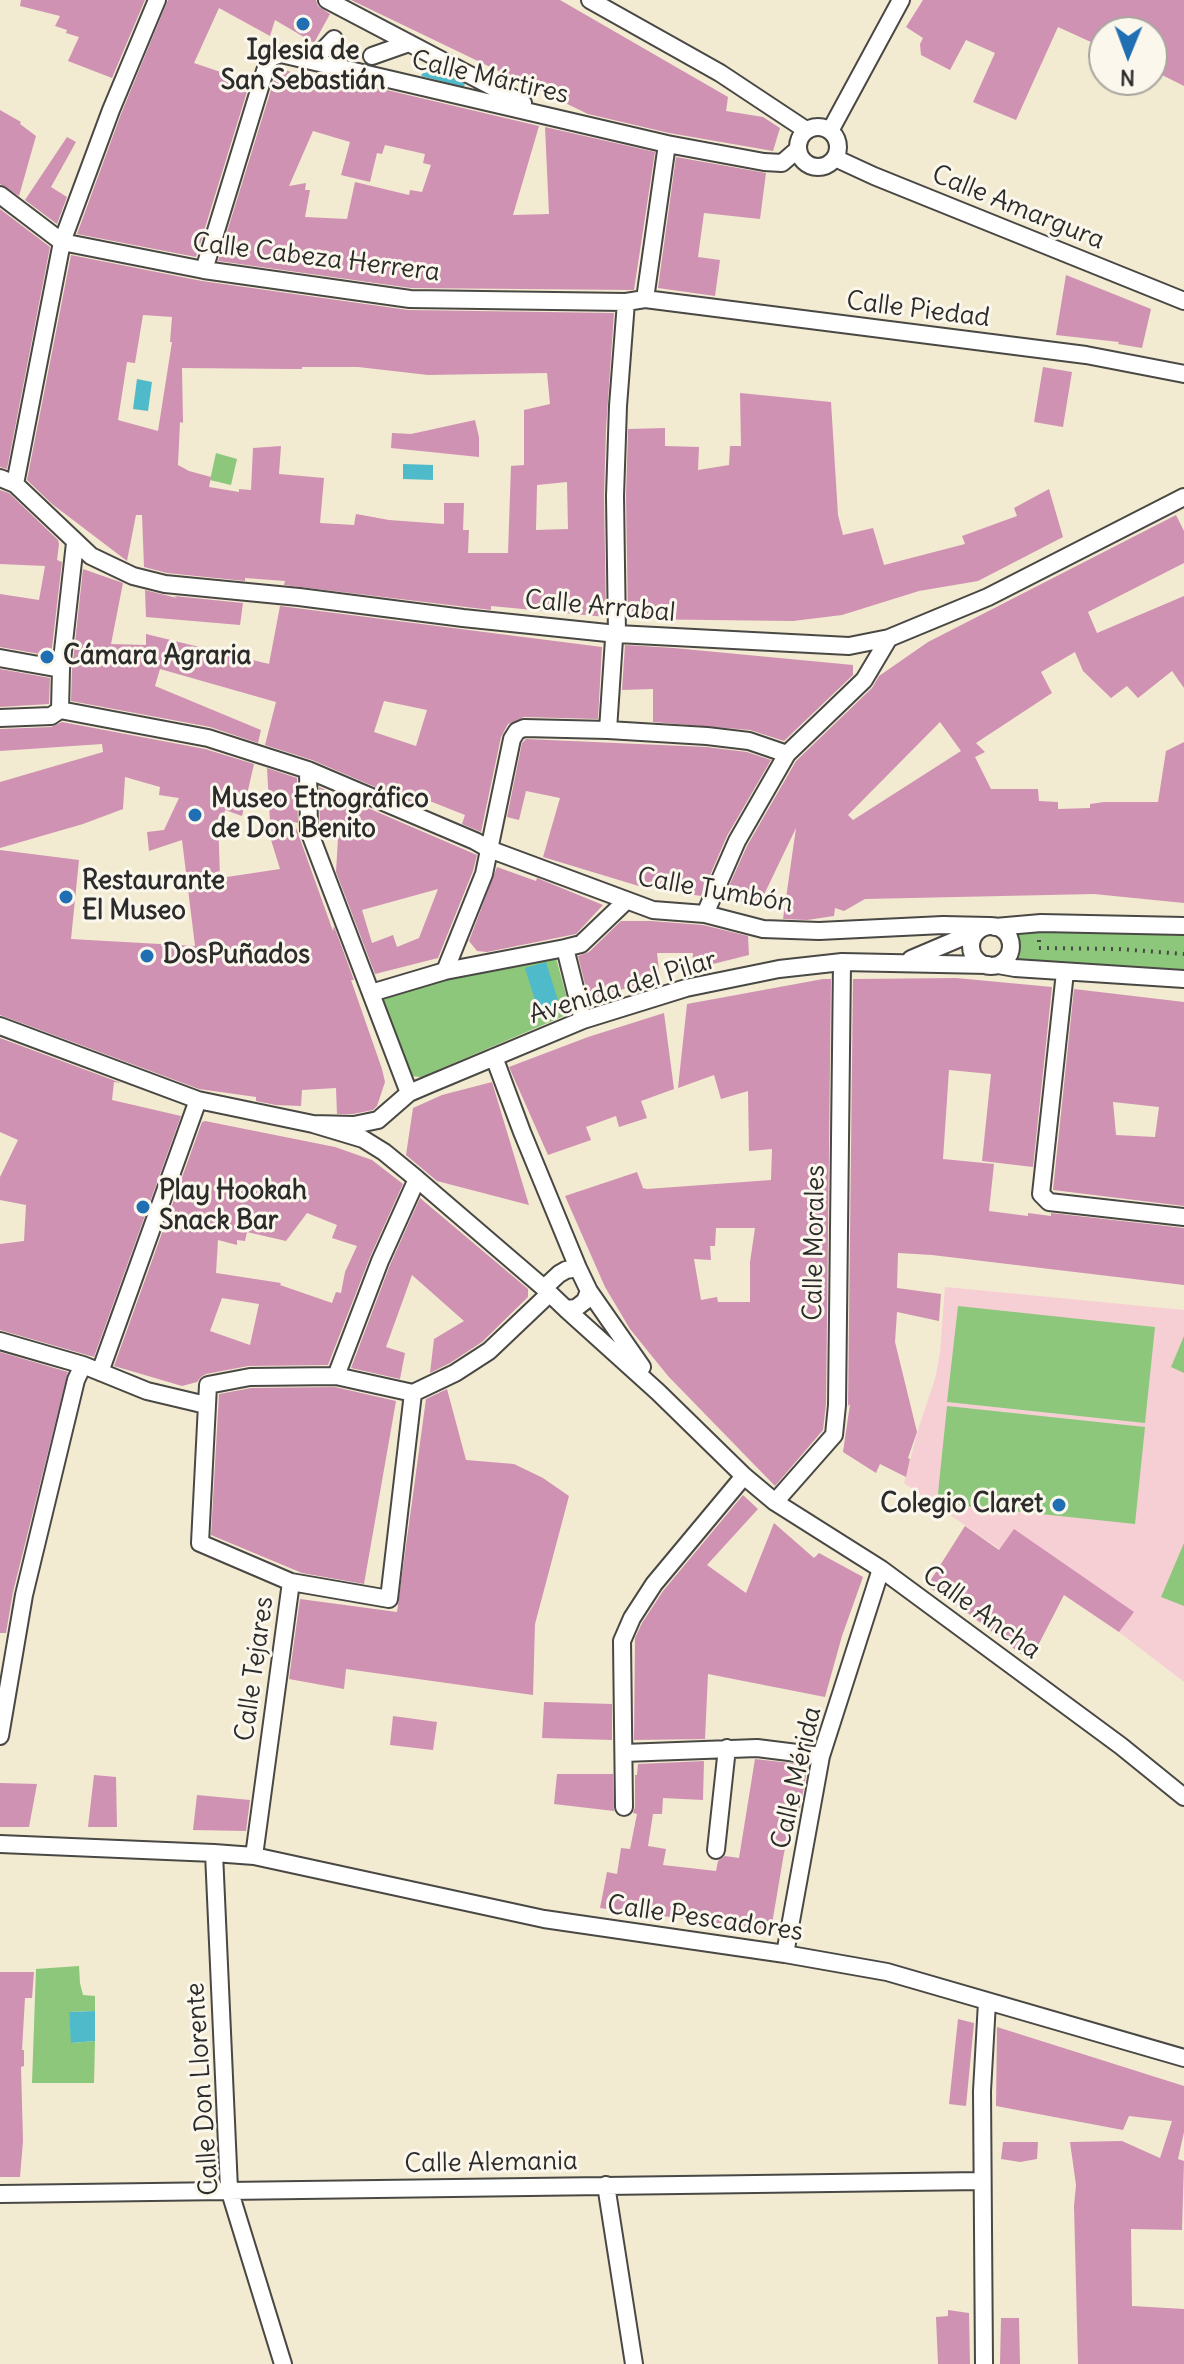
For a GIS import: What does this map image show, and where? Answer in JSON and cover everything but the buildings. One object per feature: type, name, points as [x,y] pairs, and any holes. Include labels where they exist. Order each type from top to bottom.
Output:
[{"type":"street","points":[[8,481],[62,242],[111,110],[157,0]]},
{"type":"street","points":[[327,0],[542,113]]},
{"type":"street","points":[[590,0],[720,73],[806,130]]},
{"type":"street","points":[[830,131],[901,0]]},
{"type":"street","points":[[313,61],[334,39]]},
{"type":"street","points":[[372,56],[409,43]]},
{"type":"street","name":"Calle Mártires","points":[[204,270],[265,71],[270,58],[281,54],[667,144],[773,163],[782,163],[797,150]]},
{"type":"street","points":[[819,126],[830,131],[838,143],[835,158],[826,166],[813,167],[802,160],[797,150],[799,138],[806,130],[819,126]]},
{"type":"street","points":[[645,299],[667,144]]},
{"type":"street","name":"Calle Amargura","points":[[835,158],[1184,301]]},
{"type":"street","name":"Calle Cabeza Herrera","points":[[0,195],[62,242],[204,270],[410,299],[626,302],[645,299]]},
{"type":"street","name":"Calle Piedad","points":[[645,299],[1086,355],[1184,374]]},
{"type":"street","points":[[608,730],[614,639],[617,634],[615,496],[626,302]]},
{"type":"street","name":"Calle Arrabal","points":[[8,481],[91,556],[133,576],[165,584],[617,634],[849,646],[889,638],[988,597],[1184,497]]},
{"type":"street","points":[[0,718],[51,716],[60,710],[61,669],[75,543]]},
{"type":"street","points":[[705,914],[737,841],[787,754],[864,680],[889,638]]},
{"type":"street","points":[[0,658],[61,669]]},
{"type":"street","name":"Calle Tumbón","points":[[60,710],[208,738],[308,770],[489,849],[653,910],[705,914],[763,929],[819,931],[943,925],[987,928]]},
{"type":"street","points":[[445,971],[484,874],[512,739],[517,731],[524,728],[608,730],[749,741],[787,754]]},
{"type":"street","points":[[308,770],[309,831],[409,1093]]},
{"type":"street","points":[[371,993],[445,971],[581,944],[626,901]]},
{"type":"street","name":"Avenida del Pilar","points":[[902,963],[987,928],[1041,923],[1184,926]]},
{"type":"street","points":[[987,928],[1006,933],[1010,945],[1008,956],[993,965],[977,959],[973,953],[972,942],[987,928]]},
{"type":"street","points":[[565,948],[583,1020]]},
{"type":"street","name":"Avenida del Pilar","points":[[378,1120],[409,1093],[583,1020],[686,988],[779,969],[842,962],[993,965],[1184,979]]},
{"type":"street","name":"Calle Morales","points":[[775,1502],[834,1435],[837,1405],[842,962]]},
{"type":"street","points":[[1065,972],[1041,1194],[1049,1202],[1184,1217]]},
{"type":"street","points":[[0,1026],[198,1100],[313,1124],[363,1139],[417,1179],[658,1392]]},
{"type":"street","points":[[494,1057],[589,1291],[658,1392]]},
{"type":"street","points":[[100,1372],[198,1100]]},
{"type":"street","points":[[313,1124],[354,1125],[378,1120],[384,1152]]},
{"type":"street","points":[[336,1376],[380,1261],[417,1179]]},
{"type":"street","points":[[0,1341],[83,1365],[147,1391],[206,1405],[208,1385],[276,1375],[336,1376],[413,1393],[455,1373],[489,1351],[559,1274],[578,1268]]},
{"type":"street","points":[[566,1309],[576,1308],[585,1301],[589,1291]]},
{"type":"street","points":[[0,1736],[24,1595],[76,1380],[83,1365]]},
{"type":"street","name":"Calle Ancha","points":[[658,1392],[775,1502],[881,1569],[1121,1746],[1184,1797]]},
{"type":"street","points":[[291,1582],[389,1599],[413,1393]]},
{"type":"street","name":"Calle Tejares","points":[[206,1405],[200,1543],[291,1582],[254,1856]]},
{"type":"street","points":[[624,1807],[622,1641],[654,1584],[744,1476]]},
{"type":"street","name":"Calle Mérida","points":[[785,1954],[821,1756],[881,1569]]},
{"type":"street","points":[[716,1850],[727,1748]]},
{"type":"street","points":[[624,1753],[757,1748],[821,1756]]},
{"type":"street","name":"Calle Pescadores","points":[[0,1844],[254,1856],[544,1919],[887,1972],[1184,2058]]},
{"type":"street","name":"Calle Don Llorente","points":[[214,1853],[229,2189],[283,2364]]},
{"type":"street","points":[[984,2364],[982,2091],[987,2002]]},
{"type":"street","name":"Calle Alemania","points":[[0,2194],[982,2181]]},
{"type":"street","points":[[606,2185],[634,2364]]},
{"type":"path","points":[[1041,923],[1039,948],[1184,954]]},
{"type":"shaded area","name":"Colegio Claret","points":[[945,1287],[1184,1310],[1184,1682],[1119,1632],[904,1483],[935,1379]]},
{"type":"green space","points":[[216,453],[237,459],[231,485],[210,480]]},
{"type":"green space","points":[[1017,931],[1184,931],[1184,974],[1015,962]]},
{"type":"green space","points":[[544,957],[556,958],[570,1009],[564,1016],[421,1077],[410,1076],[382,1006],[385,995]]},
{"type":"green space","points":[[958,1306],[1155,1327],[1145,1423],[947,1402]]},
{"type":"green space","points":[[1184,1336],[1184,1373],[1171,1367]]},
{"type":"green space","points":[[947,1406],[1145,1427],[1135,1524],[937,1503]]},
{"type":"green space","points":[[1184,1543],[1184,1606],[1161,1597]]},
{"type":"green space","points":[[79,1966],[83,1995],[95,1996],[95,2011],[69,2012],[72,2043],[95,2041],[94,2083],[32,2083],[36,1969]]},
{"type":"water","points":[[428,65],[465,83],[464,87],[421,76]]},
{"type":"water","points":[[137,379],[152,382],[148,411],[133,409]]},
{"type":"water","points":[[403,464],[433,465],[433,480],[403,479]]},
{"type":"water","points":[[546,962],[560,1007],[539,1013],[525,968]]},
{"type":"water","points":[[95,2011],[95,2041],[71,2043],[69,2012]]},
{"type":"place","name":"Iglesia de San Sebastián","points":[[303,24]]},
{"type":"place","name":"Cámara Agraria","points":[[47,657]]},
{"type":"place","name":"Museo Etnográfico de Don Benito","points":[[195,815]]},
{"type":"place","name":"Restaurante El Museo","points":[[66,897]]},
{"type":"place","name":"DosPuñados","points":[[147,956]]},
{"type":"place","name":"Play Hookah Snack Bar","points":[[143,1207]]},
{"type":"place","name":"Colegio Claret","points":[[1059,1505]]}]
